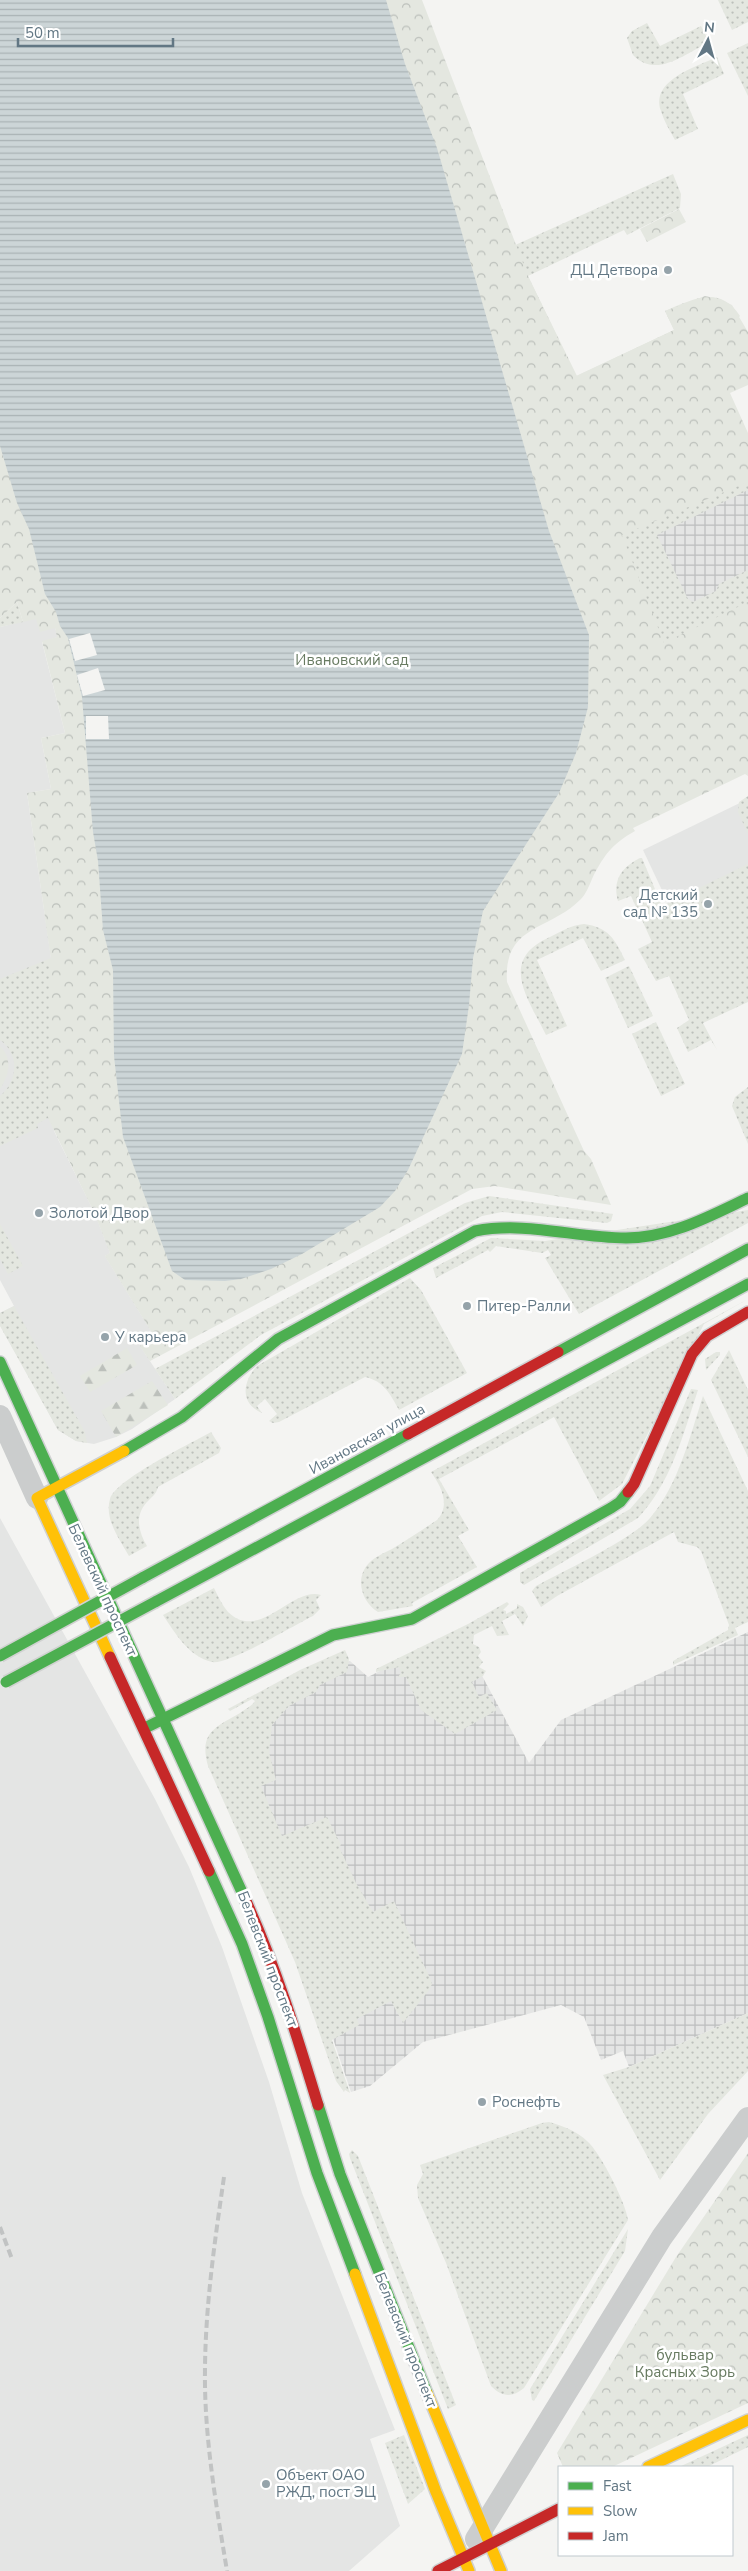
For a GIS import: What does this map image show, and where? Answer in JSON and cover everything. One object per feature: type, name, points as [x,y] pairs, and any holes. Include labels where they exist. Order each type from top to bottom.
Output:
[{"type":"street","points":[[47,1493],[151,1437],[182,1417],[278,1338],[475,1232],[503,1226],[591,1236],[627,1238],[650,1236],[674,1230],[748,1198]]},
{"type":"street","name":"Ивановская улица","points":[[0,1656],[748,1249]]},
{"type":"street","points":[[3,1684],[748,1284]]},
{"type":"street","points":[[143,1729],[333,1635],[412,1619],[615,1505],[634,1484],[692,1354],[707,1336],[748,1312]]},
{"type":"street","name":"Белевский проспект","points":[[0,1362],[47,1493],[143,1729],[242,1944],[268,2017],[317,2173],[436,2492],[466,2564]]},
{"type":"street","name":"Белевский проспект","points":[[0,1416],[47,1493],[162,1719],[260,1931],[288,2008],[340,2174],[501,2571]]},
{"type":"street","points":[[438,2571],[466,2564],[487,2536],[662,2238],[748,2118]]},
{"type":"street","points":[[650,2466],[748,2420]]},
{"type":"street","points":[[487,2536],[558,2510]]},
{"type":"shaded area","name":"Ивановский сад","points":[[0,0],[386,0],[405,64],[437,148],[549,531],[589,635],[588,707],[576,753],[559,793],[483,911],[473,958],[462,1054],[408,1170],[395,1191],[380,1207],[302,1254],[271,1269],[241,1279],[225,1281],[185,1280],[172,1271],[123,1137],[114,1056],[113,970],[103,930],[82,697],[68,638],[60,626],[56,612],[45,594],[29,529],[17,503],[0,446]]},
{"type":"shaded area","points":[[748,482],[748,602],[664,644],[622,535]]},
{"type":"shaded area","points":[[36,618],[55,628],[58,637],[42,642],[65,733],[41,738],[51,789],[27,793],[51,958],[54,1131],[95,1214],[110,1253],[105,1256],[154,1336],[140,1346],[175,1399],[132,1429],[116,1437],[94,1444],[76,1441],[58,1430],[0,1325],[0,1313],[14,1306],[0,1280],[0,627]]},
{"type":"shaded area","name":"Детский сад № 135","points":[[748,799],[748,958],[704,979],[643,850]]},
{"type":"shaded area","points":[[0,1518],[155,1799],[189,1867],[222,1947],[269,2082],[302,2193],[395,2430],[370,2439],[400,2526],[349,2571],[0,2571]]},
{"type":"shaded area","points":[[458,1631],[529,1763],[561,1720],[748,1632],[748,2013],[629,2067],[623,2051],[601,2060],[584,2017],[561,2005],[423,2042],[370,2086],[351,2092],[301,1944],[226,1757],[339,1663],[350,1661],[368,1677]]},
{"type":"green space","name":"Ивановский сад","points":[[0,0],[422,0],[528,276],[576,376],[674,330],[665,311],[705,296],[719,299],[732,305],[748,332],[748,385],[730,393],[748,433],[748,482],[622,535],[664,643],[748,602],[748,776],[745,774],[633,828],[635,831],[614,846],[604,857],[581,899],[569,909],[520,939],[513,949],[508,963],[507,982],[584,1151],[591,1159],[611,1205],[495,1186],[472,1189],[150,1361],[140,1346],[154,1336],[105,1256],[110,1253],[95,1214],[48,1117],[51,958],[27,793],[51,789],[41,738],[65,733],[42,641],[57,637],[55,628],[40,632],[36,619],[23,622],[17,602],[0,618]]},
{"type":"green space","points":[[718,0],[748,0],[748,22],[732,30]]},
{"type":"green space","points":[[647,23],[660,46],[701,26],[709,42],[671,62],[651,65],[642,62],[633,55],[627,38],[632,31]]},
{"type":"green space","points":[[748,43],[748,96],[727,53]]},
{"type":"green space","points":[[717,57],[724,74],[683,94],[698,129],[675,140],[661,111],[659,100],[662,91],[677,76]]},
{"type":"green space","points":[[673,174],[681,194],[680,208],[627,235],[624,230],[528,276],[577,376],[674,330],[665,311],[695,299],[714,297],[723,300],[732,306],[740,316],[714,344],[594,409],[502,251]]},
{"type":"green space","points":[[679,209],[686,222],[647,242],[640,229]]},
{"type":"green space","points":[[748,477],[748,490],[657,535],[688,599],[693,602],[716,591],[719,584],[748,570],[748,625],[717,668],[627,646],[587,546]]},
{"type":"green space","points":[[17,602],[23,622],[0,627],[0,618]]},
{"type":"green space","points":[[748,796],[748,834],[738,812],[739,802]]},
{"type":"green space","points":[[642,858],[662,906],[748,864],[748,1002],[703,1023],[717,1050],[711,1040],[688,1052],[677,1028],[689,1020],[669,976],[656,981],[638,949],[652,942],[631,896],[618,901],[616,887],[620,875],[628,866]]},
{"type":"green space","points":[[44,912],[164,1297],[150,1361],[140,1346],[154,1336],[105,1256],[110,1253],[95,1214],[48,1118],[37,1124],[38,1128],[0,1146],[0,1096],[10,1083],[13,1075],[14,1060],[11,1053],[0,1040],[0,979],[51,958]]},
{"type":"green space","points":[[584,924],[599,928],[610,935],[625,960],[601,971],[583,938],[537,960],[567,1026],[546,1035],[526,995],[522,982],[521,970],[524,958],[533,947],[548,938],[570,927]]},
{"type":"green space","points":[[629,966],[653,1016],[628,1028],[605,978]]},
{"type":"green space","points":[[656,1022],[685,1084],[661,1096],[632,1034]]},
{"type":"green space","points":[[0,1046],[7,1056],[8,1067],[6,1078],[0,1089]]},
{"type":"green space","points":[[748,1087],[748,1144],[732,1106],[735,1097]]},
{"type":"green space","points":[[489,1196],[613,1214],[611,1221],[607,1223],[502,1212],[482,1216],[261,1335],[175,1399],[155,1369],[465,1203]]},
{"type":"green space","points":[[748,1210],[748,1223],[579,1314],[545,1258],[551,1255],[548,1250],[542,1253],[496,1246],[490,1252],[488,1250],[436,1278],[433,1268],[491,1238],[545,1241]]},
{"type":"green space","points":[[0,1224],[23,1266],[8,1274],[0,1259]]},
{"type":"green space","points":[[410,1278],[421,1290],[467,1373],[399,1410],[382,1385],[365,1377],[279,1422],[273,1423],[269,1421],[277,1414],[265,1399],[257,1406],[262,1413],[250,1404],[247,1398],[246,1385],[257,1366]]},
{"type":"green space","points":[[748,1299],[704,1324],[622,1484],[599,1501],[554,1417],[439,1479],[469,1530],[458,1536],[477,1567],[412,1603],[413,1606],[378,1612],[372,1608],[362,1590],[361,1583],[364,1569],[377,1557],[398,1546],[437,1520],[441,1514],[444,1502],[443,1496],[431,1472]]},
{"type":"green space","points":[[14,1306],[85,1432],[87,1443],[76,1441],[58,1430],[0,1326],[0,1313]]},
{"type":"green space","points":[[127,1348],[137,1365],[90,1392],[80,1376]]},
{"type":"green space","points":[[729,1350],[748,1390],[748,1457],[711,1380]]},
{"type":"green space","points":[[716,1352],[720,1352],[720,1355],[706,1370],[705,1359]]},
{"type":"green space","points":[[152,1381],[168,1405],[116,1437],[101,1411]]},
{"type":"green space","points":[[691,1389],[698,1390],[675,1458],[659,1490],[638,1518],[524,1585],[520,1582],[520,1573],[630,1509],[650,1486]]},
{"type":"green space","points":[[703,1396],[748,1491],[748,1622],[735,1628],[738,1635],[673,1665],[673,1661],[728,1630],[729,1625],[701,1551],[697,1547],[678,1542],[674,1532],[557,1596],[541,1607],[532,1591],[536,1586],[628,1536],[650,1518],[660,1505],[676,1476]]},
{"type":"green space","points":[[211,1432],[221,1448],[219,1453],[158,1487],[155,1494],[144,1505],[139,1517],[141,1534],[147,1546],[129,1556],[117,1536],[109,1514],[110,1499],[115,1491],[139,1472]]},
{"type":"green space","points":[[214,1588],[228,1612],[240,1620],[252,1621],[264,1618],[299,1598],[310,1594],[321,1595],[316,1600],[320,1609],[313,1616],[262,1644],[232,1657],[212,1662],[196,1655],[190,1650],[163,1615]]},
{"type":"green space","points":[[507,1602],[509,1604],[503,1610],[506,1611],[506,1614],[517,1608],[517,1604],[523,1607],[528,1616],[523,1626],[515,1614],[502,1621],[509,1635],[497,1636],[492,1626],[474,1635],[473,1644],[479,1647],[481,1652],[478,1656],[483,1662],[479,1667],[486,1671],[483,1676],[472,1682],[479,1697],[487,1693],[497,1710],[455,1734],[421,1710],[406,1677],[398,1677],[401,1673],[399,1667],[376,1672],[376,1669],[468,1624]]},
{"type":"green space","points":[[345,1650],[349,1659],[347,1672],[320,1685],[316,1692],[289,1706],[272,1725],[269,1752],[276,1780],[261,1786],[282,1836],[327,1817],[341,1845],[339,1847],[356,1883],[373,1912],[394,1901],[432,1984],[403,2023],[391,2001],[357,2019],[359,2025],[332,2040],[350,2093],[345,2090],[344,2092],[336,2081],[295,1962],[208,1766],[206,1755],[207,1739],[211,1733],[255,1701],[252,1699],[230,1711],[228,1709],[300,1670]]},
{"type":"green space","points":[[748,2013],[748,2071],[708,2114],[660,2180],[603,2075],[629,2067]]},
{"type":"green space","points":[[549,2122],[565,2127],[583,2137],[592,2147],[618,2190],[628,2220],[524,2388],[511,2395],[507,2395],[491,2386],[446,2263],[418,2198],[417,2185],[423,2174],[420,2165]]},
{"type":"green space","points":[[352,2150],[358,2156],[456,2405],[448,2409],[350,2158],[349,2154]]},
{"type":"green space","name":"бульвар Красных Зорь","points":[[748,2153],[748,2403],[614,2466],[563,2466],[557,2453],[676,2257]]},
{"type":"green space","points":[[628,2229],[625,2251],[534,2401],[532,2400],[530,2389]]},
{"type":"green space","points":[[404,2435],[425,2489],[408,2504],[385,2443]]},
{"type":"green space","points":[[748,2435],[748,2447],[709,2466],[681,2466]]},
{"type":"pier","points":[[90,633],[97,655],[75,661],[69,639]]},
{"type":"pier","points":[[98,668],[105,690],[83,696],[77,675]]},
{"type":"pier","points":[[86,716],[108,716],[109,739],[86,739]]},
{"type":"railway","points":[[224,2177],[208,2307],[205,2386],[210,2456],[227,2571]]},
{"type":"railway","points":[[0,2227],[12,2259]]},
{"type":"traffic: fast","points":[[124,1451],[182,1417],[278,1339],[475,1231],[513,1228],[607,1237],[642,1237],[689,1225],[748,1198]]},
{"type":"traffic: fast","points":[[558,1352],[748,1249]]},
{"type":"traffic: fast","points":[[155,1602],[748,1284]]},
{"type":"traffic: fast","points":[[0,1362],[246,1901]]},
{"type":"traffic: fast","points":[[142,1578],[408,1434]]},
{"type":"traffic: fast","points":[[147,1727],[333,1635],[412,1619],[611,1508],[620,1502],[628,1492]]},
{"type":"traffic: fast","points":[[0,1656],[142,1578]]},
{"type":"traffic: fast","points":[[6,1682],[155,1602]]},
{"type":"traffic: fast","points":[[209,1871],[242,1944],[268,2017],[317,2173],[355,2274]]},
{"type":"traffic: fast","points":[[318,2105],[340,2174],[427,2393]]},
{"type":"traffic: slow","points":[[110,1657],[37,1498],[124,1451]]},
{"type":"traffic: slow","points":[[355,2274],[436,2492],[469,2571]]},
{"type":"traffic: slow","points":[[427,2393],[501,2571]]},
{"type":"traffic: slow","points":[[650,2466],[748,2420]]},
{"type":"traffic: jam","points":[[628,1492],[634,1484],[692,1354],[707,1336],[748,1312]]},
{"type":"traffic: jam","points":[[408,1434],[558,1352]]},
{"type":"traffic: jam","points":[[110,1657],[209,1871]]},
{"type":"traffic: jam","points":[[246,1901],[276,1976],[318,2105]]},
{"type":"traffic: jam","points":[[438,2571],[558,2510]]},
{"type":"place","name":"ДЦ Детвора","points":[[668,270]]},
{"type":"place","name":"Детский сад № 135","points":[[708,904]]},
{"type":"place","name":"Золотой Двор","points":[[39,1213]]},
{"type":"place","name":"Питер-Ралли","points":[[467,1306]]},
{"type":"place","name":"У карьера","points":[[105,1337]]},
{"type":"place","name":"Роснефть","points":[[482,2102]]},
{"type":"place","name":"Объект ОАО РЖД, пост ЭЦ","points":[[266,2484]]}]
